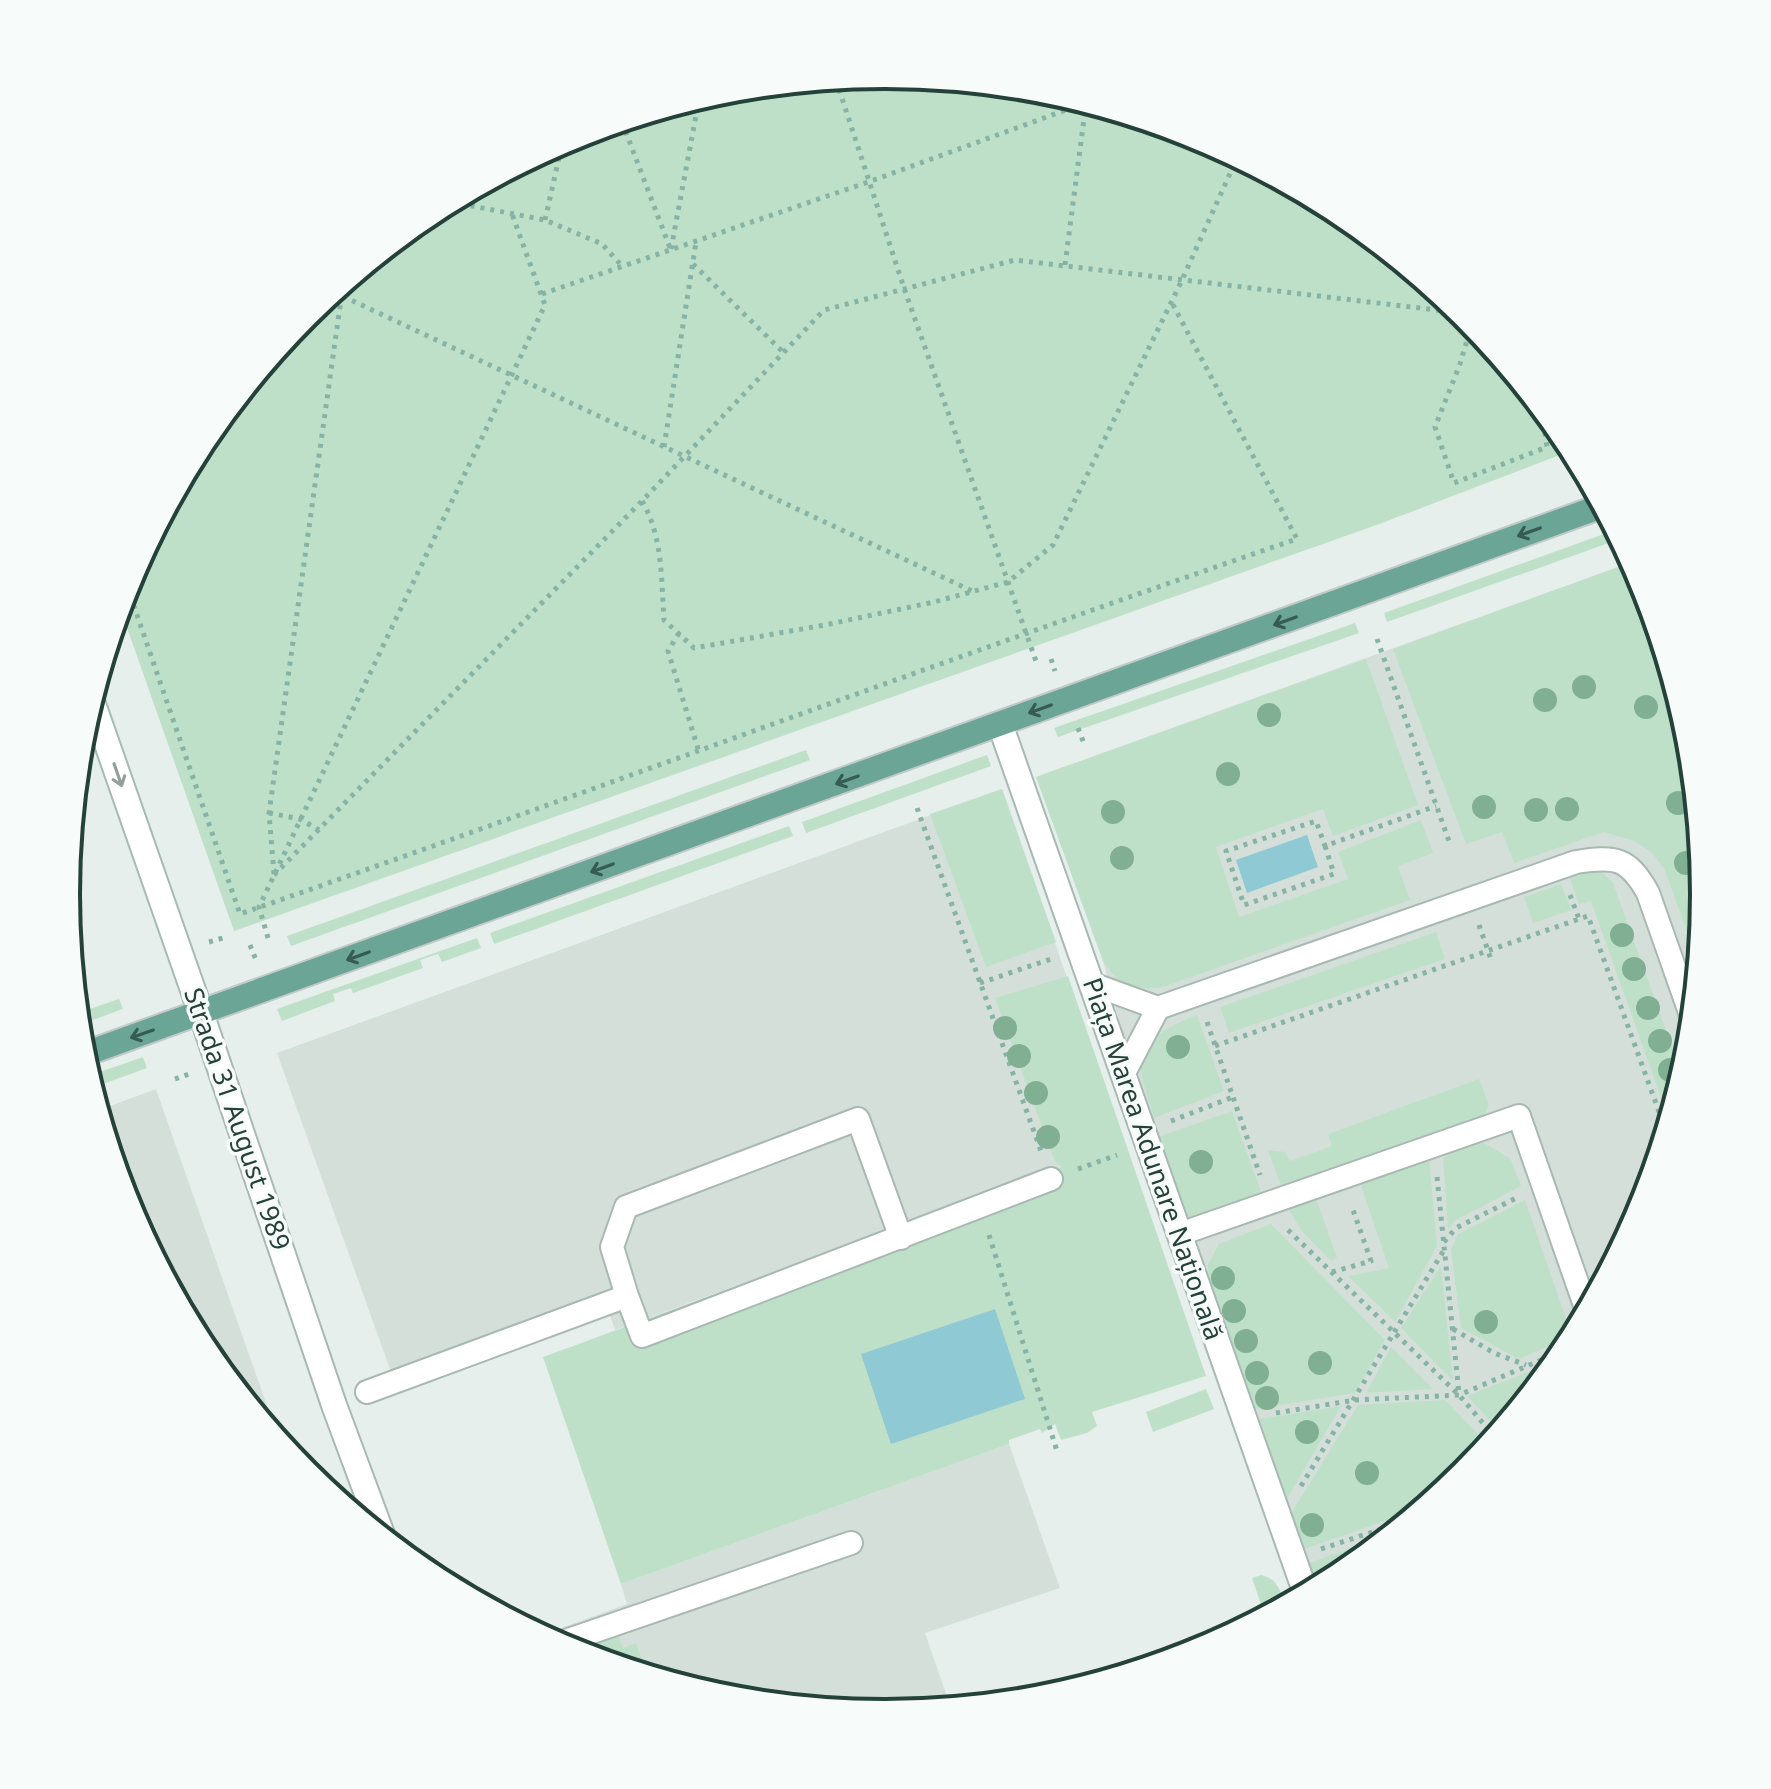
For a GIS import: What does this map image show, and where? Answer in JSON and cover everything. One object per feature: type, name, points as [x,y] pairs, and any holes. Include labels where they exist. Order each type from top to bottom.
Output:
[{"type":"main road","points":[[95,1050],[1592,509]]},
{"type":"street","name":"Strada 31 August 1989","points":[[99,721],[334,1405],[376,1518]]},
{"type":"street","name":"Piața Marea Adunare Națională","points":[[1000,724],[1302,1583]]},
{"type":"lane","points":[[1092,984],[1158,1008],[1560,867],[1602,858],[1616,859],[1630,866],[1648,893],[1684,996]]},
{"type":"lane","points":[[1124,1073],[1158,1008]]},
{"type":"lane","points":[[1180,1234],[1519,1116],[1582,1298]]},
{"type":"lane","points":[[901,1238],[858,1119],[626,1207],[612,1247],[642,1336],[901,1238],[1051,1179]]},
{"type":"lane","points":[[367,1392],[627,1296]]},
{"type":"lane","points":[[575,1638],[851,1543]]},
{"type":"path","points":[[840,91],[904,288],[1037,664]]},
{"type":"path","points":[[542,294],[871,181],[1067,110]]},
{"type":"path","points":[[671,250],[696,111]]},
{"type":"path","points":[[1065,265],[1084,114]]},
{"type":"path","points":[[626,133],[671,250]]},
{"type":"path","points":[[545,220],[556,160]]},
{"type":"path","points":[[642,501],[652,517],[658,537],[664,620],[694,648],[825,625],[1008,582],[1053,545],[1182,280],[1233,168]]},
{"type":"path","points":[[469,206],[545,220],[602,244],[623,267]]},
{"type":"path","points":[[268,938],[259,907],[545,305],[512,214]]},
{"type":"path","points":[[664,447],[696,241]]},
{"type":"path","points":[[274,875],[642,501],[824,310],[1015,260],[1440,310]]},
{"type":"path","points":[[692,263],[784,353]]},
{"type":"path","points":[[345,298],[973,591]]},
{"type":"path","points":[[134,606],[240,914],[699,752],[1026,631],[1297,539],[1171,301]]},
{"type":"path","points":[[274,875],[269,813],[340,302]]},
{"type":"path","points":[[1468,338],[1435,427],[1454,483],[1547,447],[1545,432]]},
{"type":"path","points":[[679,633],[668,651],[699,752]]},
{"type":"path","points":[[1377,639],[1450,844]]},
{"type":"path","points":[[1325,846],[1436,806]]},
{"type":"path","points":[[917,808],[1051,1179],[1233,1097]]},
{"type":"path","points":[[269,813],[300,819],[319,830]]},
{"type":"path","points":[[1316,821],[1325,846],[1334,874],[1244,905],[1226,851],[1316,821]]},
{"type":"path","points":[[1560,867],[1579,919]]},
{"type":"path","points":[[1215,1046],[1588,916],[1660,1115]]},
{"type":"path","points":[[1481,933],[1492,962]]},
{"type":"path","points":[[980,983],[1079,950]]},
{"type":"path","points":[[1435,1144],[1459,1395],[1488,1429]]},
{"type":"path","points":[[1331,1272],[1371,1261],[1340,1177]]},
{"type":"path","points":[[1443,1243],[1456,1228],[1543,1184]]},
{"type":"path","points":[[980,1207],[1057,1451]]},
{"type":"path","points":[[1280,1520],[1444,1250]]},
{"type":"path","points":[[1452,1329],[1511,1361],[1528,1366]]},
{"type":"path","points":[[1244,1418],[1355,1400],[1459,1395],[1543,1360]]},
{"type":"path","points":[[1294,1558],[1382,1529]]},
{"type":"shaded area","points":[[1621,566],[1648,636],[1676,737],[1684,789],[1691,894],[1684,1000],[1676,1052],[1648,1153],[1608,1251],[1583,1297],[1525,1385],[1491,1426],[1417,1500],[1376,1534],[1314,1576],[1133,1072],[1103,961],[1036,777]]},
{"type":"shaded area","points":[[1002,789],[1124,1144],[615,1330],[603,1296],[391,1372],[277,1053]]},
{"type":"shaded area","points":[[156,1089],[270,1414],[216,1342],[163,1251],[141,1203],[108,1107]]},
{"type":"shaded area","points":[[1009,1444],[1060,1588],[925,1633],[947,1697],[886,1700],[780,1693],[728,1685],[627,1657],[557,1630],[627,1604],[621,1584]]},
{"type":"green space","points":[[886,89],[991,96],[1043,104],[1144,132],[1242,172],[1288,197],[1376,255],[1417,289],[1491,363],[1525,404],[1560,455],[1382,523],[234,931],[126,626],[163,538],[188,492],[246,404],[280,363],[354,289],[395,255],[483,197],[577,150],[627,132],[728,104],[780,96]]},
{"type":"green space","points":[[1606,533],[1610,543],[1387,622],[1384,613]]},
{"type":"green space","points":[[1621,566],[1648,636],[1676,737],[1689,842],[1689,939],[1664,868],[1651,852],[1634,841],[1604,832],[1514,863],[1502,832],[1466,844],[1393,649]]},
{"type":"green space","points":[[1355,623],[1359,633],[1058,737],[1054,728]]},
{"type":"green space","points":[[1366,659],[1418,805],[1333,836],[1323,809],[1216,847],[1239,917],[1348,879],[1338,852],[1421,820],[1433,853],[1398,866],[1410,900],[1160,988],[1142,988],[1120,980],[1103,961],[1036,777]]},
{"type":"green space","points":[[806,750],[810,760],[291,946],[287,936]]},
{"type":"green space","points":[[987,755],[991,766],[806,833],[802,822]]},
{"type":"green space","points":[[1002,789],[1056,942],[986,967],[930,814]]},
{"type":"green space","points":[[789,826],[793,836],[494,944],[490,933]]},
{"type":"green space","points":[[1587,870],[1602,872],[1613,883],[1675,1055],[1664,1105],[1591,901],[1579,904],[1569,876]]},
{"type":"green space","points":[[1561,884],[1571,910],[1533,923],[1524,897]]},
{"type":"green space","points":[[1436,932],[1445,959],[1229,1033],[1220,1007]]},
{"type":"green space","points":[[477,938],[481,948],[442,962],[438,954],[420,960],[423,968],[353,993],[351,988],[333,994],[335,1001],[282,1021],[277,1009]]},
{"type":"green space","points":[[1068,976],[1206,1376],[1092,1412],[1097,1426],[1087,1433],[1061,1440],[1055,1424],[1042,1433],[1040,1429],[1009,1440],[1009,1444],[621,1584],[543,1357],[1062,1167],[1055,1162],[995,998]]},
{"type":"green space","points":[[119,999],[123,1009],[90,1021],[88,1009]]},
{"type":"green space","points":[[1197,1015],[1224,1091],[1154,1118],[1143,1080],[1142,1058],[1160,1034]]},
{"type":"green space","points":[[143,1057],[147,1068],[103,1084],[100,1072]]},
{"type":"green space","points":[[1479,1079],[1489,1105],[1482,1121],[1283,1191],[1268,1150],[1285,1152],[1290,1161],[1332,1146],[1328,1134]]},
{"type":"green space","points":[[1232,1111],[1262,1195],[1188,1221],[1158,1137]]},
{"type":"green space","points":[[1484,1143],[1510,1158],[1521,1186],[1456,1220],[1448,1230],[1443,1158],[1465,1145]]},
{"type":"green space","points":[[1429,1156],[1437,1246],[1395,1322],[1348,1276],[1389,1268],[1360,1183]]},
{"type":"green space","points":[[1525,1200],[1567,1322],[1554,1344],[1519,1359],[1461,1328],[1451,1249],[1458,1234]]},
{"type":"green space","points":[[1317,1201],[1337,1258],[1331,1261],[1301,1230],[1288,1208]]},
{"type":"green space","points":[[1271,1224],[1385,1340],[1355,1393],[1255,1409],[1208,1279],[1208,1264],[1219,1244]]},
{"type":"green space","points":[[1441,1266],[1453,1381],[1401,1328]]},
{"type":"green space","points":[[1391,1347],[1433,1389],[1366,1393]]},
{"type":"green space","points":[[1536,1369],[1493,1424],[1467,1396]]},
{"type":"green space","points":[[1206,1389],[1214,1409],[1153,1432],[1146,1412]]},
{"type":"green space","points":[[1445,1400],[1481,1437],[1396,1517],[1304,1549],[1292,1512],[1358,1405]]},
{"type":"green space","points":[[1341,1406],[1287,1499],[1259,1419]]},
{"type":"green space","points":[[1361,1544],[1314,1576],[1309,1563]]},
{"type":"green space","points":[[1267,1577],[1275,1582],[1282,1595],[1262,1606],[1252,1578]]},
{"type":"green space","points":[[618,1634],[623,1648],[636,1643],[643,1662],[594,1645],[595,1641]]},
{"type":"water","points":[[1307,835],[1318,867],[1247,893],[1236,860]]},
{"type":"water","points":[[995,1309],[1025,1399],[891,1444],[861,1354]]}]
